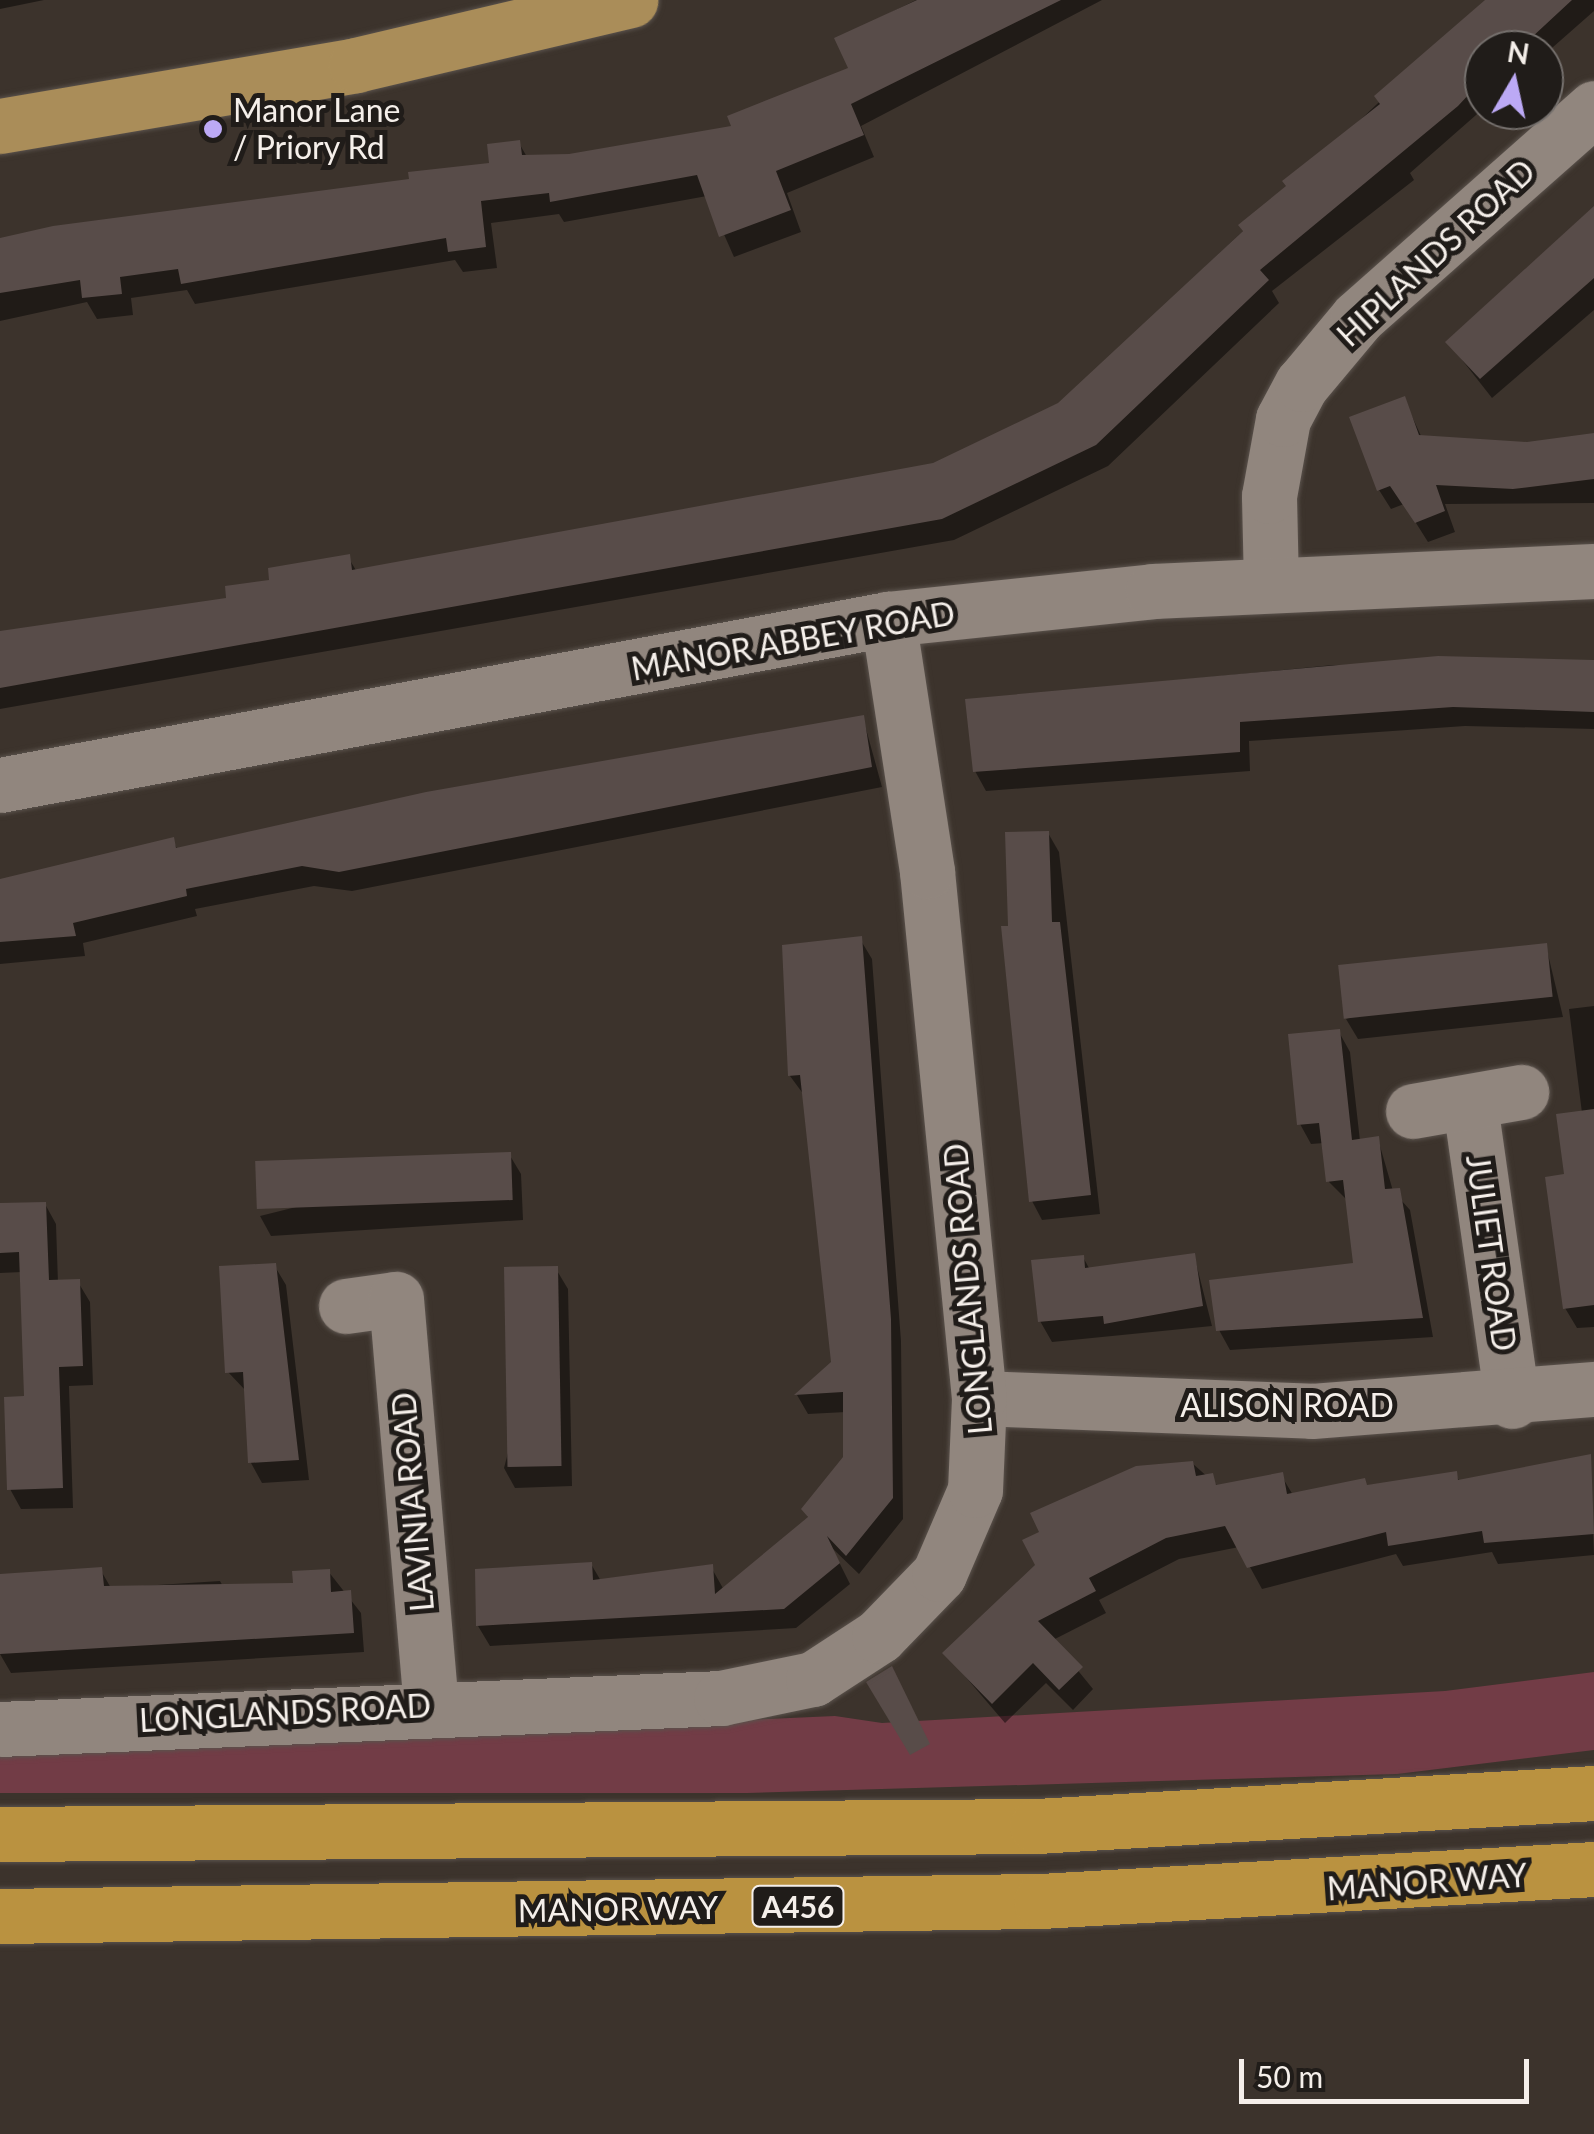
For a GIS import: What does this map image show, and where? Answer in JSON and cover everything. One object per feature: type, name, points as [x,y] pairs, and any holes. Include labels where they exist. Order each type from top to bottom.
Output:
[{"type":"highway","points":[[0,1834],[1037,1826],[1594,1793]]},
{"type":"highway","name":"MANOR WAY","points":[[0,1916],[1041,1902],[1594,1869]]},
{"type":"main road","points":[[0,126],[356,65],[630,0]]},
{"type":"street","name":"HIPLANDS ROAD","points":[[1271,585],[1269,496],[1283,419],[1302,384],[1358,317],[1594,108]]},
{"type":"street","name":"MANOR ABBEY ROAD","points":[[0,785],[888,619],[1271,585],[1594,571]]},
{"type":"street","name":"LONGLANDS ROAD","points":[[0,1729],[431,1704],[721,1698],[813,1678],[913,1606],[965,1531],[981,1452],[927,870],[888,619]]},
{"type":"street","name":"JULIET ROAD","points":[[1412,1112],[1496,1098],[1512,1400]]},
{"type":"street","name":"LAVINIA ROAD","points":[[394,1302],[431,1704]]},
{"type":"street","name":"ALISON ROAD","points":[[979,1398],[1312,1411],[1512,1400],[1594,1389]]},
{"type":"shaded area","points":[[1594,1672],[1594,1750],[1397,1774],[747,1793],[0,1793],[0,1754],[835,1716],[882,1723],[1445,1691]]},
{"type":"building","points":[[917,0],[1061,0],[851,104],[864,135],[776,171],[791,210],[719,237],[697,175],[550,202],[549,193],[481,201],[486,247],[448,252],[446,238],[181,284],[178,269],[120,277],[122,294],[82,298],[80,280],[0,293],[0,238],[53,226],[409,179],[408,172],[489,163],[487,144],[520,140],[522,155],[569,154],[731,126],[727,116],[848,68],[834,38]]},
{"type":"building","points":[[1485,0],[1572,0],[1540,30],[1464,30],[1464,100],[1458,106],[1260,270],[1269,280],[1096,445],[942,519],[0,688],[0,631],[226,598],[225,586],[269,580],[268,568],[350,554],[352,570],[933,463],[1058,403],[1243,231],[1238,225],[1286,186],[1282,181],[1380,104],[1374,96]]},
{"type":"building","points":[[1594,206],[1594,278],[1480,379],[1445,342]]},
{"type":"building","points":[[1405,396],[1419,435],[1527,442],[1594,433],[1594,479],[1513,489],[1436,485],[1445,511],[1415,523],[1390,486],[1377,491],[1349,417]]},
{"type":"building","points":[[1438,656],[1594,660],[1594,712],[1453,707],[1240,722],[1240,752],[973,772],[965,699]]},
{"type":"building","points":[[864,715],[872,767],[339,872],[302,866],[186,889],[187,896],[73,923],[76,936],[0,942],[0,879],[174,837],[176,848],[426,792]]},
{"type":"building","points":[[1049,831],[1052,922],[1060,922],[1091,1195],[1029,1202],[1001,926],[1008,926],[1005,832]]},
{"type":"building","points":[[862,936],[891,1319],[893,1498],[846,1556],[827,1536],[840,1563],[784,1609],[476,1626],[475,1569],[592,1562],[593,1580],[713,1564],[715,1594],[808,1517],[801,1509],[843,1457],[843,1392],[794,1395],[831,1362],[800,1075],[788,1076],[782,945]]},
{"type":"building","points":[[1547,943],[1553,997],[1344,1019],[1338,965]]},
{"type":"building","points":[[1340,1029],[1352,1140],[1379,1136],[1385,1189],[1400,1188],[1423,1318],[1216,1331],[1209,1280],[1353,1263],[1343,1180],[1326,1182],[1319,1123],[1297,1125],[1288,1034]]},
{"type":"building","points":[[1594,1109],[1594,1305],[1563,1309],[1545,1177],[1564,1174],[1556,1114]]},
{"type":"building","points":[[511,1152],[513,1200],[257,1209],[255,1161]]},
{"type":"building","points":[[46,1202],[49,1280],[80,1279],[83,1366],[59,1367],[63,1488],[7,1490],[4,1397],[24,1396],[19,1252],[0,1253],[0,1203]]},
{"type":"building","points":[[1195,1253],[1203,1306],[1104,1324],[1103,1316],[1038,1322],[1031,1260],[1084,1255],[1085,1268]]},
{"type":"building","points":[[276,1263],[299,1460],[248,1463],[243,1372],[225,1373],[219,1266]]},
{"type":"building","points":[[558,1266],[561,1466],[507,1467],[504,1267]]},
{"type":"building","points":[[1591,1454],[1594,1534],[1484,1543],[1482,1531],[1388,1546],[1386,1532],[1247,1568],[1225,1526],[1166,1538],[1089,1578],[1096,1591],[1038,1621],[1083,1667],[1059,1690],[1033,1663],[992,1704],[942,1653],[1035,1565],[1022,1540],[1039,1532],[1030,1513],[1136,1466],[1193,1461],[1196,1476],[1213,1473],[1216,1485],[1283,1472],[1287,1494],[1365,1478],[1367,1485],[1457,1471],[1458,1480]]},
{"type":"building","points":[[102,1567],[104,1586],[293,1583],[292,1571],[330,1569],[331,1592],[351,1590],[354,1633],[0,1654],[0,1574]]},
{"type":"building","points":[[892,1666],[930,1744],[910,1755],[866,1682]]},
{"type":"place","name":"Manor Lane / Priory Rd","points":[[213,129]]}]
